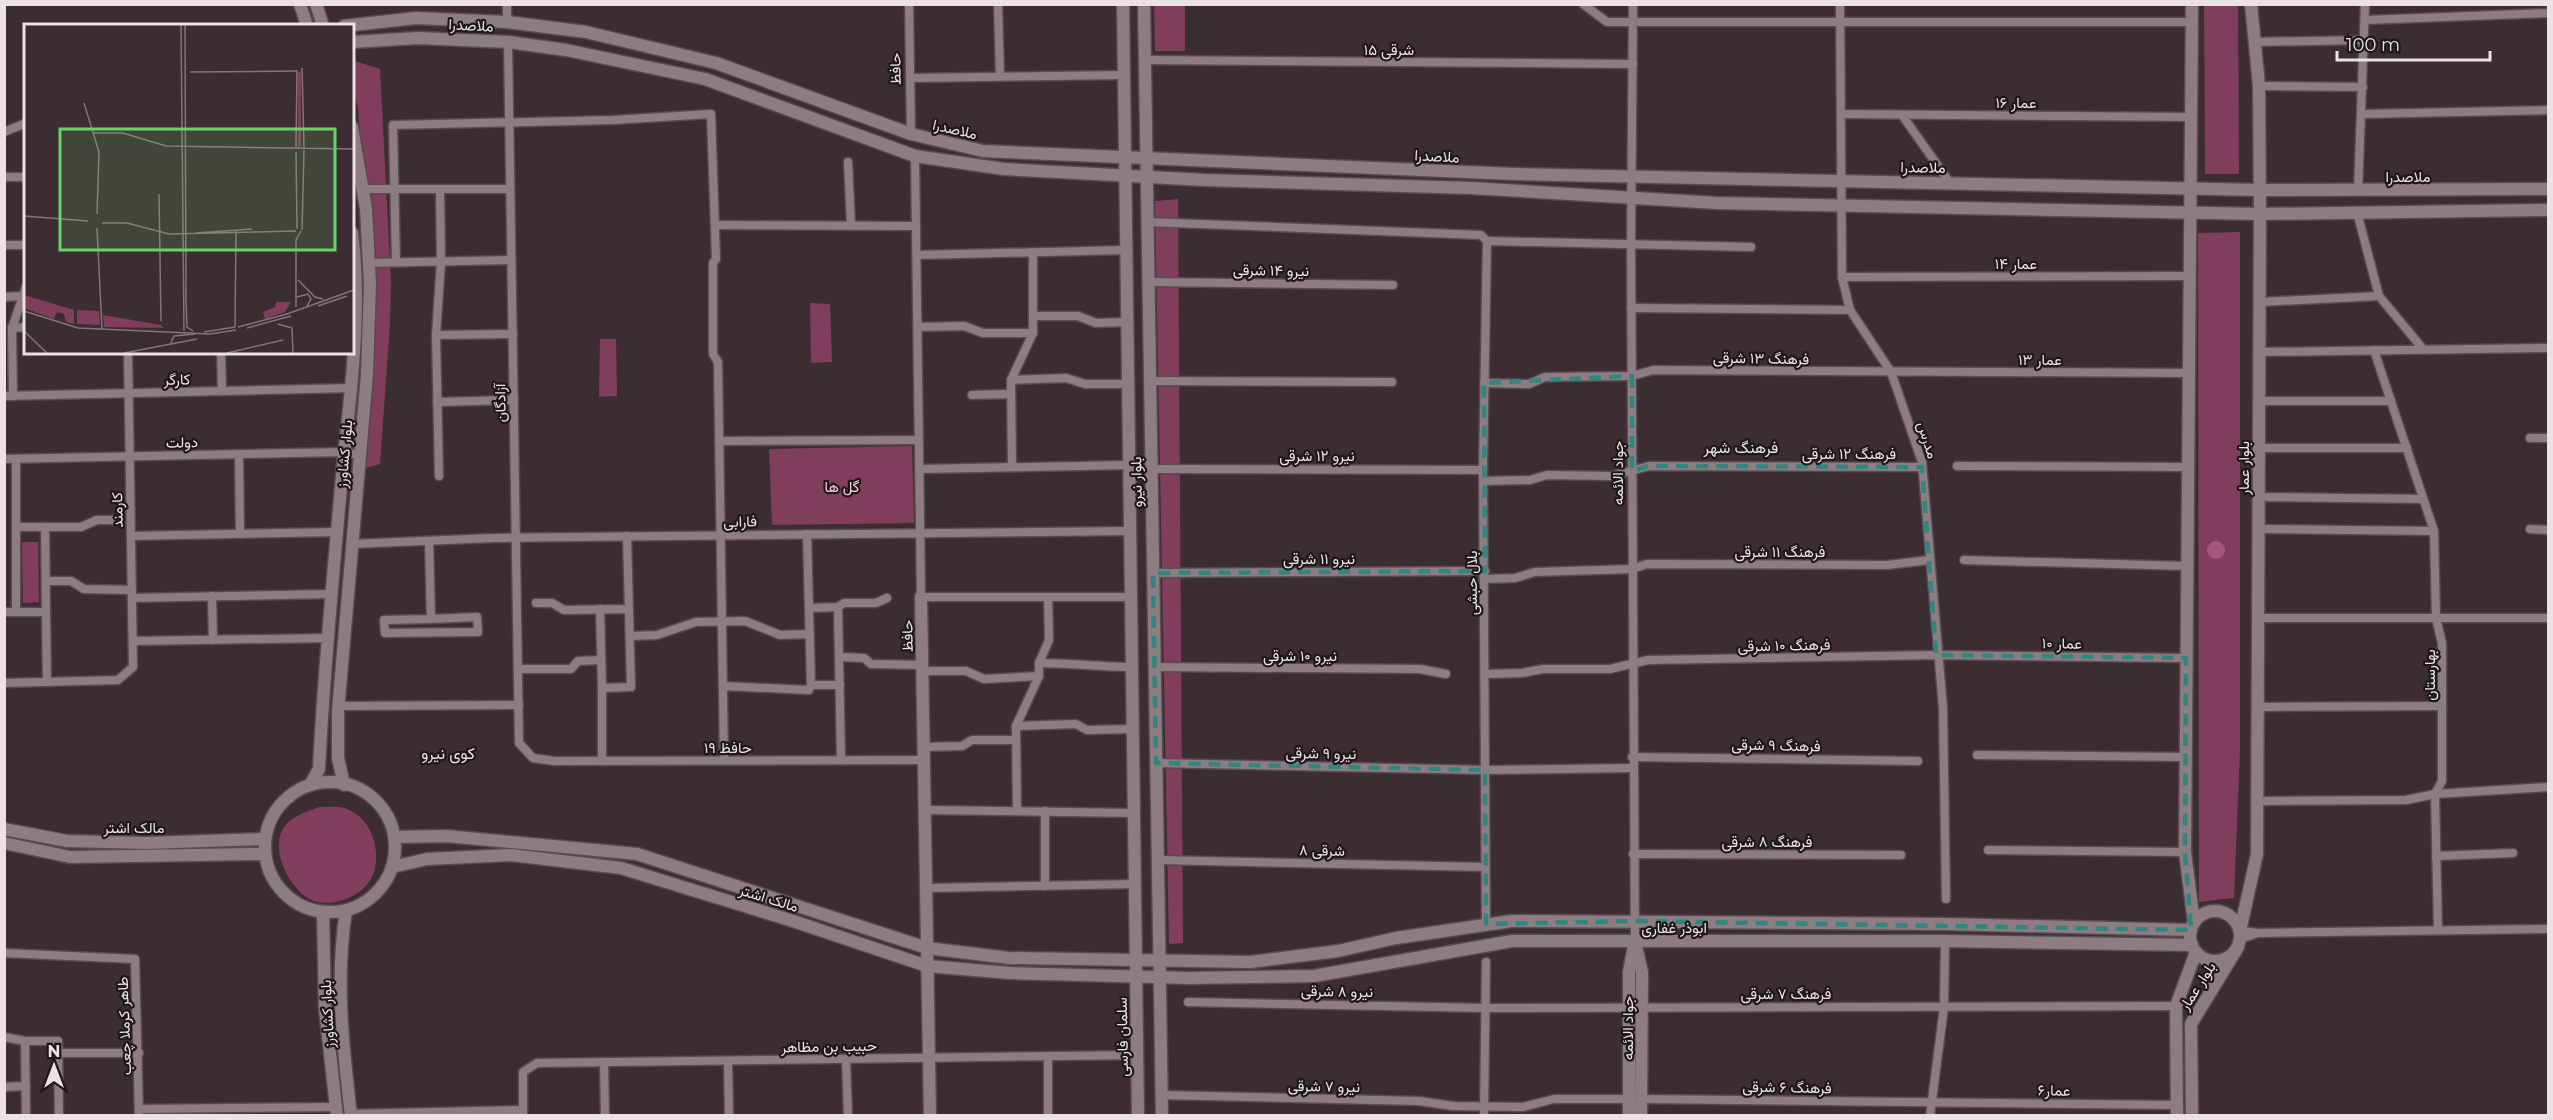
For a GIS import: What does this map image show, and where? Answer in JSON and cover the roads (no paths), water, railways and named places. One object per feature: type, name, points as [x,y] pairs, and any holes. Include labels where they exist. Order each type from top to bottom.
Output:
[{"type":"main road","points":[[300,4],[306,24]]},
{"type":"main road","points":[[316,4],[322,24]]},
{"type":"main road","name":"بلوار نیرو","points":[[1123,4],[1136,959]]},
{"type":"main road","name":"بلوار نیرو","points":[[1144,4],[1160,960]]},
{"type":"main road","points":[[2192,4],[2185,852],[2192,927],[2194,948],[2202,957],[2217,961],[2225,959],[2239,939],[2232,916],[2224,912],[2207,912],[2192,927]]},
{"type":"main road","name":"بلوار عمار","points":[[2192,1116],[2190,1024],[2239,939],[2257,854],[2260,213],[2259,86],[2251,4]]},
{"type":"main road","name":"ملاصدرا","points":[[354,25],[416,18],[507,22],[586,32],[716,63],[911,134],[983,151],[1503,174],[2358,192],[2548,189]]},
{"type":"main road","name":"ملاصدرا","points":[[354,42],[418,38],[508,42],[566,50],[705,79],[915,156],[1004,170],[1471,188],[1717,203],[2260,213],[2548,210]]},
{"type":"main road","name":"بلوار کشاورز","points":[[344,784],[338,758],[338,706],[367,374],[369,263],[363,189],[354,138]]},
{"type":"main road","points":[[2152,211],[2157,199],[2153,188]]},
{"type":"main road","points":[[2357,212],[2358,192]]},
{"type":"main road","name":"بلوار کشاورز","points":[[310,785],[320,769],[327,638],[351,388],[352,354]]},
{"type":"main road","name":"حافظ","points":[[921,597],[930,1116]]},
{"type":"main road","points":[[333,782],[344,784],[374,799],[388,816],[395,837],[392,867],[382,887],[366,902],[346,911],[323,912],[302,907],[284,894],[270,876],[264,854],[270,821],[279,806],[293,793],[310,785],[333,782]]},
{"type":"main road","name":"مالک اشتر","points":[[4,829],[67,842],[146,843],[265,839]]},
{"type":"main road","name":"مالک اشتر","points":[[395,837],[446,836],[637,854],[927,948],[1009,958],[1160,960]]},
{"type":"main road","name":"مالک اشتر","points":[[4,843],[70,857],[264,854]]},
{"type":"main road","name":"مالک اشتر","points":[[392,867],[427,859],[511,855],[621,868],[790,920],[927,966],[1010,973],[1137,976]]},
{"type":"main road","name":"بلوار کشاورز","points":[[346,911],[339,951],[340,998],[350,1115]]},
{"type":"main road","name":"بلوار کشاورز","points":[[323,912],[325,1009],[336,1111]]},
{"type":"main road","name":"ابوذر غفاری","points":[[1160,960],[1250,962],[1338,951],[1396,938],[1512,921],[2192,927]]},
{"type":"main road","name":"ابوذر غفاری","points":[[1137,976],[1314,976],[1512,941],[1945,941],[2194,948]]},
{"type":"main road","name":"جواد الائمه","points":[[1635,942],[1629,972],[1635,1006],[1635,1099],[1641,1116]]},
{"type":"main road","name":"بلوار عمار","points":[[2176,1111],[2176,1006],[2194,948]]},
{"type":"main road","name":"سلمان فارسی","points":[[1136,959],[1138,1116]]},
{"type":"main road","points":[[1160,960],[1162,1116]]},
{"type":"main road","name":"جواد الائمه","points":[[1629,1116],[1635,1099]]},
{"type":"street","points":[[507,4],[507,22]]},
{"type":"street","name":"حافظ","points":[[909,4],[911,134]]},
{"type":"street","points":[[998,4],[1000,76]]},
{"type":"street","points":[[1583,4],[1607,22],[2192,22]]},
{"type":"street","name":"جواد الائمه","points":[[1633,4],[1630,244],[1635,942]]},
{"type":"street","name":"مدرس","points":[[1840,4],[1842,277],[1850,310],[1891,372],[1922,467],[1943,719],[1946,899]]},
{"type":"street","points":[[2358,192],[2365,4]]},
{"type":"street","points":[[2365,20],[2548,13]]},
{"type":"street","points":[[2253,42],[2364,40]]},
{"type":"street","name":"آزادگان","points":[[508,42],[519,743],[533,758]]},
{"type":"street","name":"۱۵ شرقی","points":[[1145,60],[1633,64]]},
{"type":"street","points":[[910,78],[1124,75]]},
{"type":"street","points":[[2259,86],[2363,87]]},
{"type":"street","points":[[2362,114],[2548,110]]},
{"type":"street","points":[[396,262],[393,125],[509,124],[711,114],[716,225],[716,259],[713,263],[713,354],[718,362],[724,760]]},
{"type":"street","name":"عمار ۱۶","points":[[1841,114],[2191,117]]},
{"type":"street","points":[[1902,115],[1950,183]]},
{"type":"street","points":[[4,132],[24,124]]},
{"type":"street","name":"حافظ","points":[[915,156],[921,597]]},
{"type":"street","points":[[848,162],[851,225]]},
{"type":"street","points":[[4,177],[24,177]]},
{"type":"street","points":[[363,189],[510,189]]},
{"type":"street","points":[[439,476],[436,335],[441,262],[440,189]]},
{"type":"street","points":[[2357,212],[2379,296],[2423,350]]},
{"type":"street","points":[[1147,222],[1481,235],[1487,241],[1751,247]]},
{"type":"street","points":[[716,225],[916,226]]},
{"type":"street","name":"بلال حبشی","points":[[1486,924],[1483,470],[1487,241]]},
{"type":"street","points":[[4,245],[24,245]]},
{"type":"street","points":[[917,255],[1126,250]]},
{"type":"street","points":[[1012,467],[1011,380],[1033,333],[1033,252]]},
{"type":"street","points":[[369,263],[511,260]]},
{"type":"street","name":"عمار ۱۴","points":[[1842,277],[2190,276]]},
{"type":"street","name":"نیرو ۱۴ شرقی","points":[[1148,282],[1393,285]]},
{"type":"street","points":[[9,396],[12,328],[24,292]]},
{"type":"street","points":[[4,297],[22,296]]},
{"type":"street","points":[[2259,302],[2379,296]]},
{"type":"street","points":[[1631,308],[1850,310]]},
{"type":"street","points":[[1033,316],[1078,316],[1096,323],[1127,322]]},
{"type":"street","points":[[918,327],[964,326],[983,333],[1033,333]]},
{"type":"street","points":[[12,328],[24,327]]},
{"type":"street","points":[[436,335],[513,334]]},
{"type":"street","points":[[2259,352],[2548,348]]},
{"type":"street","name":"بهارستان","points":[[2374,350],[2434,531],[2436,618],[2442,643],[2442,782],[2435,794],[2438,930]]},
{"type":"street","name":"کارمند","points":[[47,682],[118,680],[133,667],[129,354]]},
{"type":"street","points":[[221,354],[222,391]]},
{"type":"street","name":"فرهنگ ۱۳ شرقی","points":[[1484,383],[1529,384],[1545,377],[1632,376],[1653,370],[1891,372]]},
{"type":"street","name":"عمار ۱۳","points":[[1891,372],[2189,373]]},
{"type":"street","points":[[1011,380],[1066,378],[1085,384],[1128,384]]},
{"type":"street","points":[[1149,381],[1392,382]]},
{"type":"street","name":"کارگر","points":[[9,396],[351,388]]},
{"type":"street","points":[[972,395],[1011,394]]},
{"type":"street","points":[[438,402],[514,400]]},
{"type":"street","points":[[2259,401],[2391,401]]},
{"type":"street","points":[[2530,438],[2548,438]]},
{"type":"street","points":[[719,441],[919,440]]},
{"type":"street","points":[[2258,448],[2407,448]]},
{"type":"street","name":"دولت","points":[[4,459],[359,454]]},
{"type":"street","points":[[239,455],[240,534]]},
{"type":"street","points":[[16,459],[16,612]]},
{"type":"street","points":[[920,469],[1129,465]]},
{"type":"street","name":"فرهنگ ۱۲ شرقی","points":[[1484,482],[1530,480],[1546,475],[1611,476],[1649,466],[1922,467]]},
{"type":"street","points":[[1957,466],[2188,467]]},
{"type":"street","name":"نیرو ۱۲ شرقی","points":[[1150,469],[1483,470]]},
{"type":"street","points":[[2258,497],[2423,499]]},
{"type":"street","points":[[16,527],[81,527],[97,520],[113,520]]},
{"type":"street","points":[[4,683],[47,682],[45,527]]},
{"type":"street","points":[[2258,529],[2434,531]]},
{"type":"street","points":[[2530,530],[2548,530]]},
{"type":"street","name":"فارابی","points":[[351,544],[516,537],[1130,531]]},
{"type":"street","points":[[131,536],[337,532]]},
{"type":"street","points":[[723,686],[809,690],[811,685],[807,534]]},
{"type":"street","points":[[602,688],[631,687],[627,536]]},
{"type":"street","points":[[429,541],[431,619]]},
{"type":"street","name":"فرهنگ ۱۱ شرقی","points":[[1485,575],[1515,578],[1534,572],[1632,569],[1647,564],[1887,565],[1929,560]]},
{"type":"street","points":[[1964,560],[2187,566]]},
{"type":"street","name":"نیرو ۱۱ شرقی","points":[[1153,573],[1485,575]]},
{"type":"street","points":[[45,581],[71,581],[84,589],[132,594],[212,596],[331,594]]},
{"type":"street","points":[[212,596],[213,640]]},
{"type":"street","points":[[921,597],[1131,597]]},
{"type":"street","points":[[809,608],[838,607],[844,603],[876,603],[886,598]]},
{"type":"street","points":[[1017,811],[1016,726],[1039,676],[1039,663],[1049,640],[1048,598]]},
{"type":"street","points":[[536,603],[552,603],[564,610],[629,609]]},
{"type":"street","points":[[838,607],[841,760]]},
{"type":"street","points":[[600,609],[602,761]]},
{"type":"street","points":[[4,612],[45,612]]},
{"type":"street","points":[[477,617],[478,632],[385,633],[384,620],[431,619],[477,617]]},
{"type":"street","points":[[2258,618],[2548,618]]},
{"type":"street","points":[[630,636],[657,635],[696,622],[722,621],[745,621],[780,635],[810,634]]},
{"type":"street","points":[[133,641],[327,638]]},
{"type":"street","name":"عمار ۱۰","points":[[1936,655],[2186,658]]},
{"type":"street","name":"فرهنگ ۱۰ شرقی","points":[[1485,674],[1522,673],[1543,669],[1610,669],[1648,660],[1936,655]]},
{"type":"street","points":[[840,657],[864,658],[871,664],[966,671],[984,679],[1039,676]]},
{"type":"street","points":[[518,669],[572,669],[578,661],[601,660]]},
{"type":"street","points":[[1039,663],[1093,663],[1101,667],[1132,667]]},
{"type":"street","name":"نیرو ۱۰ شرقی","points":[[1154,667],[1419,669],[1446,674]]},
{"type":"street","points":[[811,685],[840,684]]},
{"type":"street","points":[[338,706],[519,705]]},
{"type":"street","points":[[2257,707],[2442,706]]},
{"type":"street","points":[[1016,726],[1076,724],[1087,730],[1133,729]]},
{"type":"street","name":"حافظ ۱۹","points":[[533,758],[554,761],[841,760],[924,753],[962,746],[972,740],[1016,740]]},
{"type":"street","points":[[1977,755],[2186,757]]},
{"type":"street","name":"فرهنگ ۹ شرقی","points":[[1632,757],[1918,761]]},
{"type":"street","name":"نیرو ۹ شرقی","points":[[1156,763],[1485,770],[1632,768]]},
{"type":"street","points":[[2257,801],[2406,800],[2435,794],[2548,788]]},
{"type":"street","points":[[925,810],[1134,813]]},
{"type":"street","points":[[1045,812],[1045,886]]},
{"type":"street","points":[[1988,850],[2185,852]]},
{"type":"street","points":[[2436,855],[2513,853]]},
{"type":"street","name":"فرهنگ ۸ شرقی","points":[[1633,854],[1901,855]]},
{"type":"street","name":"۸ شرقی","points":[[1158,860],[1485,867]]},
{"type":"street","points":[[926,888],[1135,884]]},
{"type":"street","points":[[2239,939],[2259,933],[2548,929]]},
{"type":"street","points":[[1930,1116],[1944,1007],[1945,941]]},
{"type":"street","name":"طاهر کرملا چعب","points":[[4,953],[135,959],[139,1112]]},
{"type":"street","points":[[1484,1111],[1486,962]]},
{"type":"street","name":"نیرو ۸ شرقی","points":[[1188,1002],[1485,1008],[1635,1006]]},
{"type":"street","name":"فرهنگ ۷ شرقی","points":[[1635,1006],[2176,1006]]},
{"type":"street","points":[[4,1037],[25,1041],[58,1041],[59,1116]]},
{"type":"street","points":[[25,1041],[26,1116]]},
{"type":"street","points":[[58,1053],[139,1053]]},
{"type":"street","name":"حبیب بن مظاهر","points":[[523,1113],[523,1072],[537,1064],[1138,1055]]},
{"type":"street","points":[[1048,1056],[1048,1116]]},
{"type":"street","points":[[846,1059],[848,1116]]},
{"type":"street","points":[[728,1061],[729,1116]]},
{"type":"street","points":[[604,1062],[605,1116]]},
{"type":"street","points":[[4,1087],[26,1086]]},
{"type":"street","name":"نیرو ۷ شرقی","points":[[1162,1095],[1419,1101],[1484,1111],[1522,1107],[1554,1099],[1635,1099]]},
{"type":"street","name":"فرهنگ ۶ شرقی","points":[[1635,1099],[1932,1102]]},
{"type":"street","name":"عمار۶","points":[[1932,1102],[2176,1111]]},
{"type":"street","points":[[139,1112],[336,1111]]},
{"type":"street","points":[[350,1115],[523,1113]]},
{"type":"district","name":"فرهنگ شهر","points":[[1741,447]]},
{"type":"district","name":"کوی نیرو","points":[[448,753]]},
{"type":"park label","name":"گل ها","points":[[842,486]]}]
